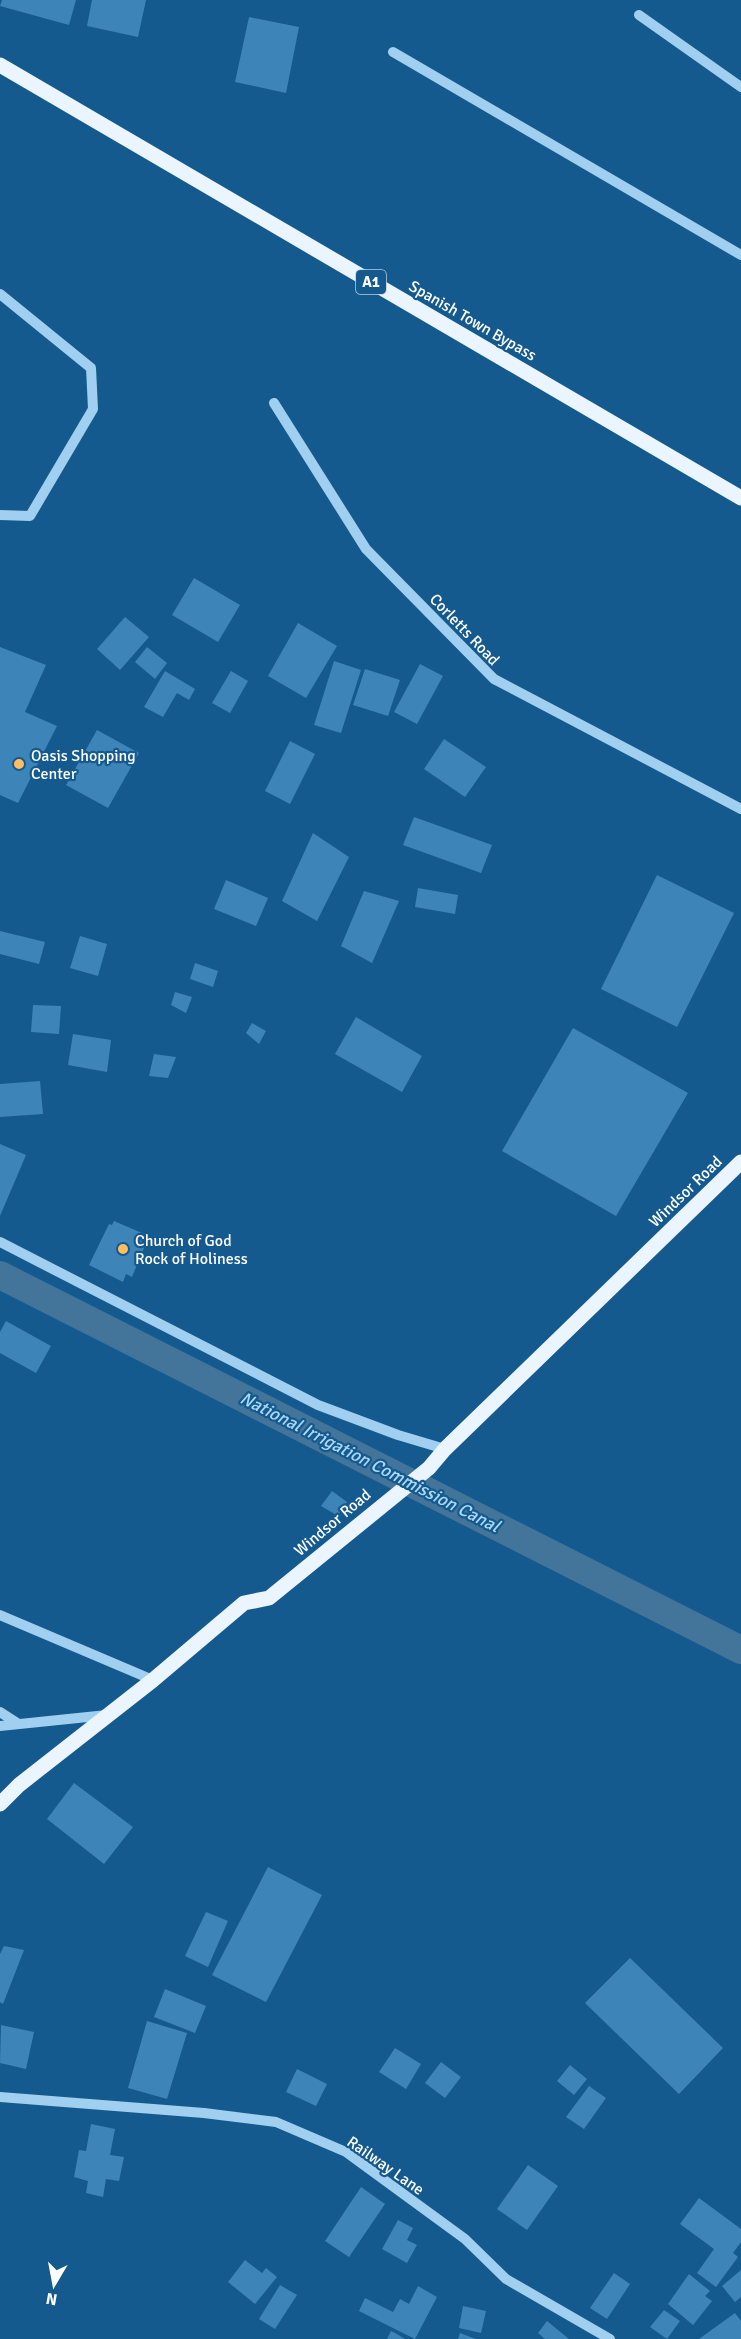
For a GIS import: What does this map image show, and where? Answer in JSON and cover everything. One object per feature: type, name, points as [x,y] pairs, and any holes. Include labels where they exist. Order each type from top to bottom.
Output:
[{"type":"main road","name":"Spanish Town Bypass","points":[[0,65],[741,498]]},
{"type":"main road","name":"Windsor Road","points":[[0,1804],[19,1785],[153,1680],[244,1603],[268,1598],[429,1467],[741,1162]]},
{"type":"street","points":[[639,15],[741,87]]},
{"type":"street","points":[[393,52],[741,255]]},
{"type":"street","points":[[0,294],[91,368],[93,409],[30,516],[0,515]]},
{"type":"street","name":"Corletts Road","points":[[274,403],[366,549],[494,679],[741,809]]},
{"type":"street","points":[[0,1242],[318,1405],[398,1435],[445,1449]]},
{"type":"street","points":[[0,1615],[153,1680]]},
{"type":"street","points":[[0,1712],[17,1723]]},
{"type":"street","points":[[0,1726],[108,1715]]},
{"type":"street","name":"Railway Lane","points":[[0,2097],[204,2113],[276,2122],[346,2152],[465,2239],[506,2279],[610,2339]]},
{"type":"building","points":[[2,0],[76,0],[69,25],[0,6]]},
{"type":"building","points":[[92,0],[146,0],[138,37],[87,26]]},
{"type":"building","points":[[249,17],[299,27],[286,93],[235,82]]},
{"type":"building","points":[[194,578],[240,605],[218,642],[172,615]]},
{"type":"building","points":[[125,617],[149,637],[120,670],[97,649]]},
{"type":"building","points":[[298,623],[337,646],[306,698],[268,676]]},
{"type":"building","name":"Oasis Shopping Center","points":[[0,647],[46,665],[25,712],[57,726],[18,803],[0,795]]},
{"type":"building","points":[[147,647],[167,663],[155,679],[135,662]]},
{"type":"building","points":[[334,661],[361,670],[341,733],[314,725]]},
{"type":"building","points":[[420,664],[443,676],[417,724],[394,712]]},
{"type":"building","points":[[365,669],[400,680],[388,716],[353,705]]},
{"type":"building","points":[[165,671],[195,689],[189,700],[177,693],[163,717],[144,707]]},
{"type":"building","points":[[231,671],[248,681],[230,713],[212,703]]},
{"type":"building","points":[[97,730],[139,753],[108,808],[66,785]]},
{"type":"building","points":[[444,739],[486,767],[465,797],[424,769]]},
{"type":"building","points":[[290,741],[315,754],[290,804],[265,791]]},
{"type":"building","points":[[414,817],[492,845],[481,873],[403,845]]},
{"type":"building","points":[[313,833],[349,857],[317,921],[282,901]]},
{"type":"building","points":[[657,875],[734,913],[677,1027],[601,989]]},
{"type":"building","points":[[226,880],[268,898],[256,926],[214,909]]},
{"type":"building","points":[[418,888],[458,895],[455,914],[415,907]]},
{"type":"building","points":[[364,891],[399,901],[372,963],[341,946]]},
{"type":"building","points":[[0,931],[45,942],[39,964],[0,954]]},
{"type":"building","points":[[80,936],[107,944],[98,976],[70,968]]},
{"type":"building","points":[[195,963],[218,971],[213,987],[190,979]]},
{"type":"building","points":[[175,992],[192,997],[186,1013],[171,1005]]},
{"type":"building","points":[[33,1005],[61,1006],[59,1034],[31,1032]]},
{"type":"building","points":[[356,1017],[422,1056],[402,1092],[335,1054]]},
{"type":"building","points":[[252,1023],[266,1031],[259,1044],[246,1033]]},
{"type":"building","points":[[573,1028],[688,1093],[616,1216],[502,1151]]},
{"type":"building","points":[[73,1034],[111,1040],[107,1072],[68,1065]]},
{"type":"building","points":[[154,1054],[176,1057],[168,1078],[149,1076]]},
{"type":"building","points":[[40,1081],[43,1114],[0,1117],[0,1084]]},
{"type":"building","points":[[0,1144],[26,1155],[0,1216]]},
{"type":"building","name":"Church of God Rock of Holiness","points":[[114,1221],[149,1236],[132,1277],[126,1274],[123,1282],[89,1265],[109,1224],[112,1225]]},
{"type":"building","points":[[6,1321],[51,1346],[36,1373],[0,1353],[0,1332]]},
{"type":"building","points":[[332,1491],[347,1502],[338,1516],[321,1506]]},
{"type":"building","points":[[74,1783],[133,1827],[104,1864],[47,1819]]},
{"type":"building","points":[[268,1867],[322,1895],[266,2002],[212,1975]]},
{"type":"building","points":[[206,1912],[228,1921],[208,1967],[185,1956]]},
{"type":"building","points":[[4,1946],[24,1950],[3,2004],[0,2002],[0,1954]]},
{"type":"building","points":[[630,1958],[723,2048],[679,2094],[585,2003]]},
{"type":"building","points":[[165,1989],[206,2006],[195,2033],[154,2017]]},
{"type":"building","points":[[147,2021],[187,2033],[167,2099],[128,2088]]},
{"type":"building","points":[[1,2025],[34,2032],[26,2069],[0,2063]]},
{"type":"building","points":[[395,2048],[421,2064],[406,2089],[379,2072]]},
{"type":"building","points":[[441,2062],[461,2077],[445,2098],[425,2083]]},
{"type":"building","points":[[570,2065],[587,2079],[574,2095],[557,2081]]},
{"type":"building","points":[[297,2069],[327,2084],[316,2106],[286,2092]]},
{"type":"building","points":[[589,2086],[606,2098],[584,2129],[566,2117]]},
{"type":"building","points":[[91,2124],[115,2129],[110,2155],[124,2157],[119,2181],[106,2179],[103,2197],[86,2193],[88,2181],[74,2177],[79,2150],[86,2151]]},
{"type":"building","points":[[528,2165],[558,2186],[527,2230],[497,2209]]},
{"type":"building","points":[[361,2187],[385,2204],[349,2257],[325,2241]]},
{"type":"building","points":[[699,2198],[741,2229],[741,2242],[733,2253],[738,2257],[716,2287],[697,2273],[714,2249],[680,2224]]},
{"type":"building","points":[[398,2220],[413,2228],[407,2240],[417,2245],[407,2263],[382,2249]]},
{"type":"building","points":[[245,2260],[262,2273],[266,2268],[277,2277],[255,2304],[228,2282]]},
{"type":"building","points":[[741,2270],[741,2297],[735,2302],[722,2286]]},
{"type":"building","points":[[614,2273],[630,2284],[607,2319],[590,2308]]},
{"type":"building","points":[[689,2274],[710,2291],[705,2296],[712,2301],[693,2325],[668,2304]]},
{"type":"building","points":[[280,2285],[297,2295],[275,2329],[259,2319]]},
{"type":"building","points":[[418,2286],[437,2297],[415,2339],[359,2311],[365,2298],[393,2312],[400,2299],[409,2304]]},
{"type":"building","points":[[463,2306],[486,2311],[481,2333],[459,2328]]},
{"type":"building","points":[[664,2310],[680,2321],[667,2339],[650,2327]]},
{"type":"building","points":[[735,2313],[741,2321],[741,2339],[699,2339]]},
{"type":"building","points":[[547,2321],[569,2339],[545,2339],[538,2333]]},
{"type":"building","points":[[391,2331],[395,2333],[405,2339],[387,2339]]},
{"type":"building","points":[[460,2333],[476,2339],[458,2339]]},
{"type":"waterway","name":"National Irrigation Commission Canal","points":[[0,1275],[741,1650]]},
{"type":"place","name":"Oasis Shopping Center","points":[[19,764]]},
{"type":"place","name":"Church of God Rock of Holiness","points":[[123,1249]]}]
